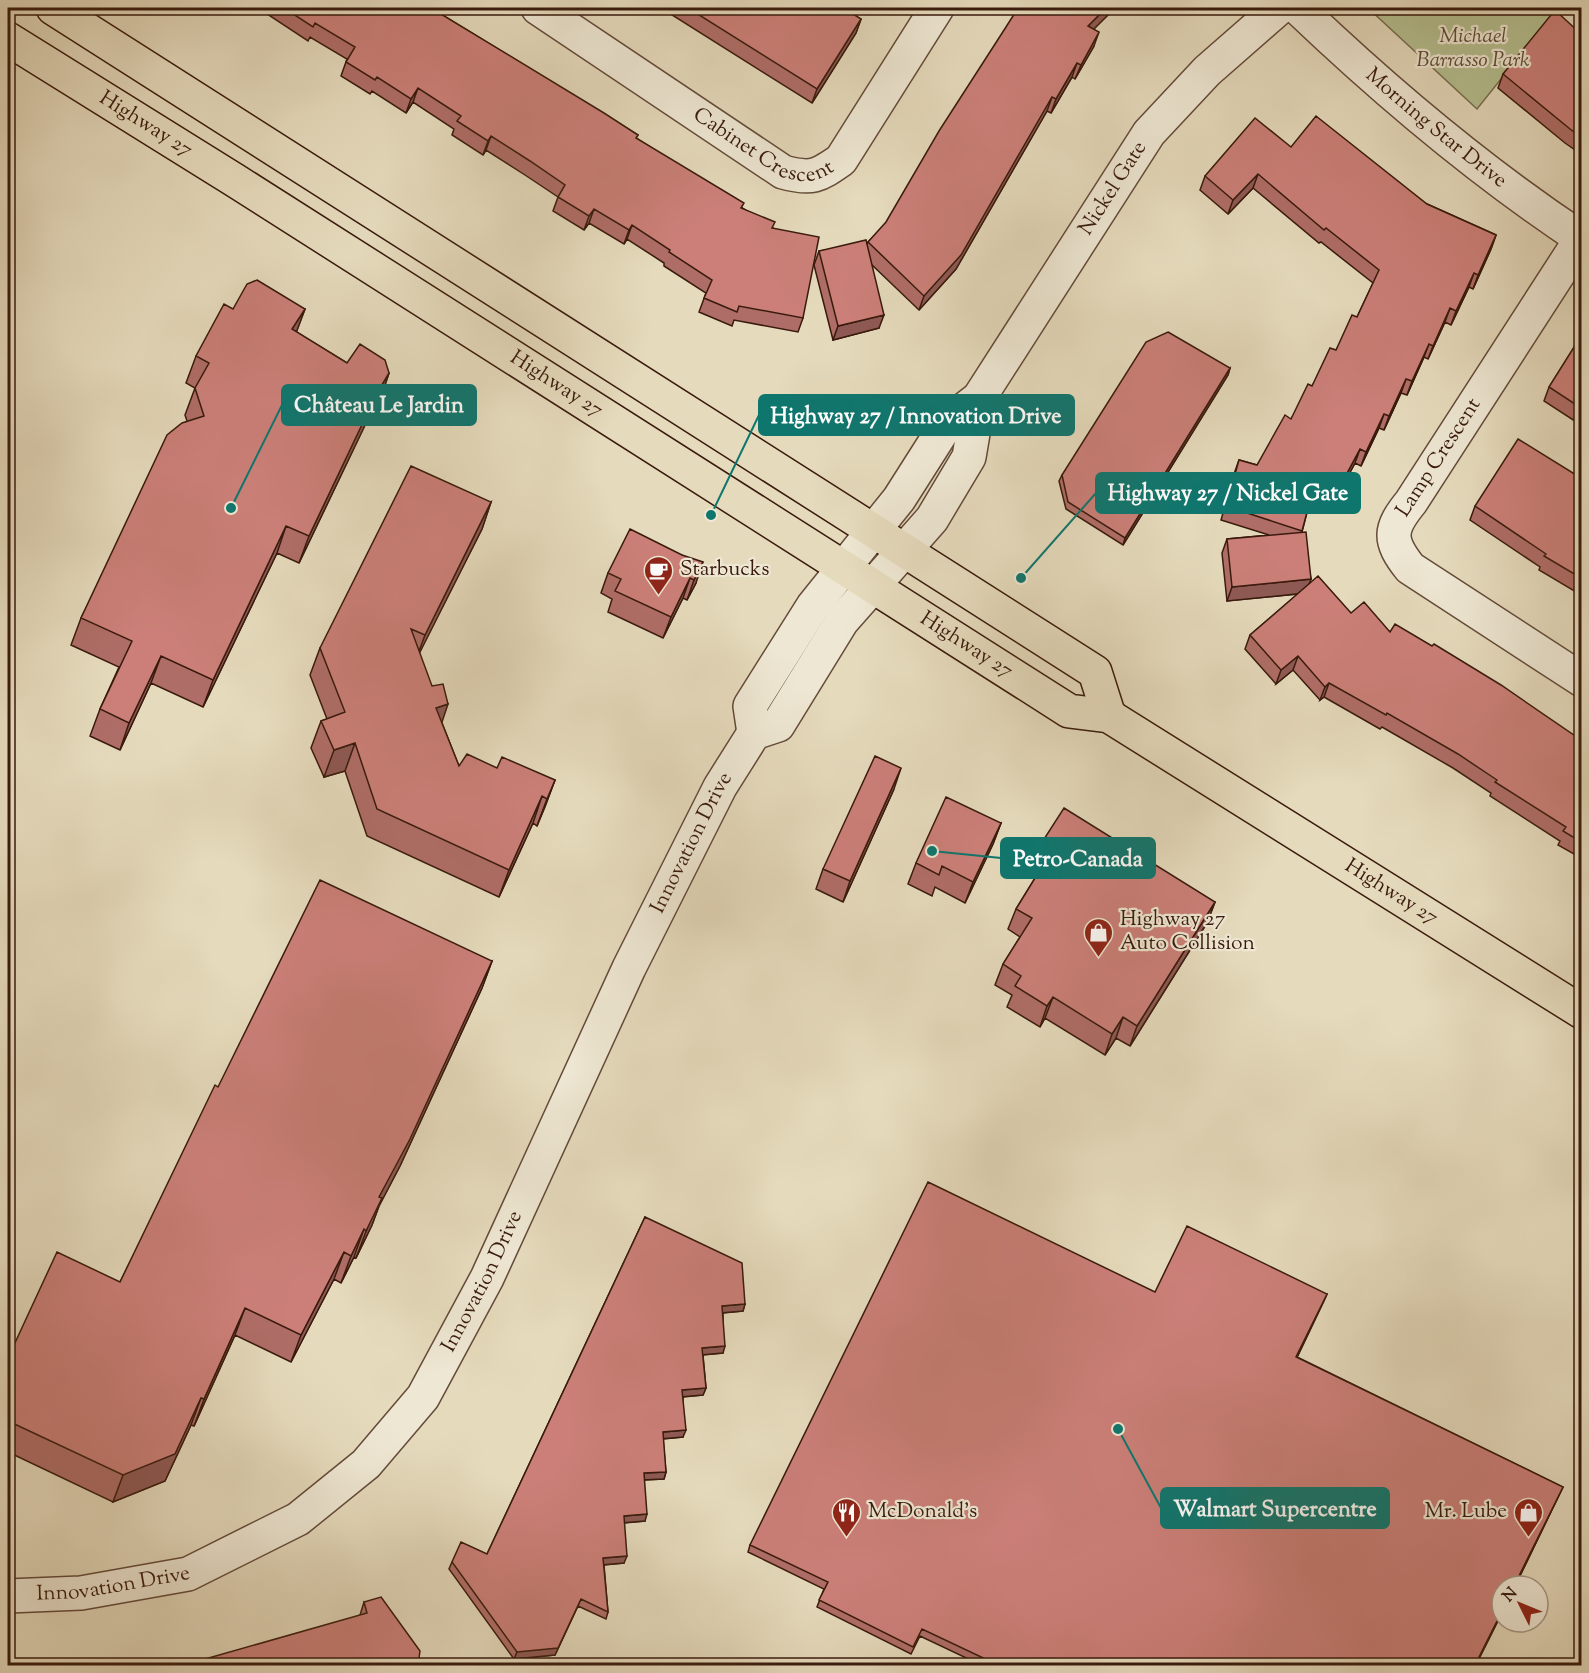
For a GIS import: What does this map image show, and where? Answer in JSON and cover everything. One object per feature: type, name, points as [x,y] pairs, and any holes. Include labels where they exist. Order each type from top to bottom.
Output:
[{"type":"main road","points":[[53,8],[1095,672],[1109,716]]},
{"type":"main road","name":"Highway 27","points":[[8,39],[236,181],[1069,711],[1109,716],[1581,1012]]},
{"type":"street","name":"Cabinet Crescent","points":[[538,8],[783,172],[804,178],[820,175],[841,160],[937,8]]},
{"type":"street","name":"Nickel Gate","points":[[873,531],[899,499],[948,422],[979,398],[1149,133],[1207,71],[1279,8]]},
{"type":"street","name":"Morning Star Drive","points":[[1298,8],[1472,160],[1523,200],[1581,239]]},
{"type":"street","name":"Lamp Crescent","points":[[1581,239],[1411,502],[1396,520],[1393,537],[1398,553],[1410,568],[1581,680]]},
{"type":"street","name":"Nickel Gate","points":[[872,586],[932,519],[969,457],[979,398]]},
{"type":"street","points":[[872,586],[842,621],[778,724],[754,733],[750,706],[813,606],[873,531]]},
{"type":"street","name":"Innovation Drive","points":[[8,1596],[81,1593],[188,1574],[298,1519],[366,1464],[423,1397],[487,1278],[630,968],[720,787],[754,733]]},
{"type":"green space","name":"Michael Barrasso Park","points":[[1368,8],[1558,8],[1477,109]]},
{"type":"building","points":[[284,8],[431,8],[604,113],[638,135],[636,138],[744,203],[741,208],[775,222],[772,228],[819,237],[803,318],[739,306],[737,312],[704,298],[712,280],[669,252],[670,250],[632,225],[629,230],[594,209],[589,216],[558,197],[565,185],[491,136],[488,141],[457,121],[461,116],[418,88],[411,99],[377,77],[375,80],[346,62],[355,47],[315,23],[313,27]]},
{"type":"building","points":[[688,8],[857,8],[853,14],[861,19],[817,89]]},
{"type":"building","points":[[1018,8],[1106,8],[1088,26],[1099,32],[1081,65],[1077,63],[1056,99],[1052,97],[961,255],[924,296],[868,242],[886,222],[939,131]]},
{"type":"building","points":[[1555,10],[1581,34],[1581,137],[1503,74]]},
{"type":"building","points":[[1316,116],[1427,204],[1496,235],[1478,275],[1474,273],[1456,311],[1450,308],[1433,346],[1429,344],[1412,381],[1406,379],[1389,416],[1384,414],[1366,452],[1360,449],[1338,490],[1316,478],[1302,531],[1226,506],[1239,460],[1257,465],[1285,415],[1291,419],[1308,384],[1312,386],[1330,348],[1336,350],[1352,315],[1357,317],[1379,270],[1326,228],[1324,230],[1258,174],[1233,200],[1205,176],[1255,118],[1291,147]]},
{"type":"building","points":[[866,240],[884,315],[838,326],[819,251]]},
{"type":"building","points":[[257,280],[305,309],[292,329],[347,363],[360,344],[385,360],[389,373],[377,393],[309,536],[286,526],[213,680],[161,656],[129,723],[100,709],[132,641],[81,618],[167,435],[182,423],[204,416],[195,388],[209,363],[196,356],[224,304],[233,309],[247,284]]},
{"type":"building","points":[[1168,332],[1230,368],[1125,538],[1068,502],[1062,475],[1146,342]]},
{"type":"building","points":[[1581,336],[1581,408],[1549,387]]},
{"type":"building","points":[[1518,439],[1581,478],[1581,578],[1544,556],[1546,554],[1475,506]]},
{"type":"building","points":[[411,466],[491,502],[425,635],[411,629],[432,686],[443,684],[448,704],[436,708],[459,766],[467,754],[497,768],[502,757],[555,780],[547,799],[542,796],[509,870],[377,809],[355,743],[334,750],[321,721],[345,712],[320,648]]},
{"type":"building","points":[[630,529],[682,555],[703,562],[694,580],[690,578],[671,617],[615,591],[621,579],[608,573]]},
{"type":"building","points":[[1306,532],[1311,579],[1232,587],[1227,539]]},
{"type":"building","points":[[1318,576],[1351,613],[1364,602],[1390,632],[1395,624],[1432,646],[1434,644],[1501,685],[1581,740],[1581,842],[1563,831],[1566,827],[1495,782],[1497,780],[1458,754],[1329,683],[1325,687],[1298,656],[1281,670],[1250,635]]},
{"type":"building","points":[[875,756],[901,768],[850,881],[823,869]]},
{"type":"building","points":[[946,797],[1001,823],[973,882],[942,866],[939,875],[916,863]]},
{"type":"building","name":"Highway 27 Auto Collision","points":[[1064,808],[1215,902],[1137,1026],[1123,1017],[1112,1034],[1053,997],[1047,1006],[1015,986],[1021,976],[1003,964],[1032,918],[1016,909],[1048,857],[1037,850]]},
{"type":"building","points":[[320,880],[492,961],[410,1139],[379,1197],[382,1198],[366,1231],[364,1229],[351,1256],[344,1252],[301,1335],[245,1308],[204,1399],[201,1398],[175,1454],[123,1475],[8,1421],[8,1358],[57,1252],[120,1282],[215,1085],[218,1087]]},
{"type":"building","points":[[928,1182],[1155,1292],[1187,1226],[1327,1294],[1296,1357],[1563,1487],[1520,1574],[1490,1574],[1490,1634],[1475,1665],[998,1665],[922,1629],[913,1647],[819,1600],[828,1582],[750,1545]]},
{"type":"building","points":[[645,1217],[742,1263],[745,1304],[722,1306],[725,1346],[702,1348],[706,1388],[682,1390],[686,1430],[663,1432],[666,1472],[644,1473],[647,1514],[624,1516],[627,1556],[603,1558],[608,1612],[581,1599],[558,1648],[517,1652],[452,1562],[461,1542],[487,1554]]},
{"type":"building","points":[[381,1597],[420,1651],[418,1665],[184,1665],[367,1613],[364,1602]]},
{"type":"place","name":"Château Le Jardin","points":[[231,508]]},
{"type":"place","name":"Highway 27 / Innovation Drive","points":[[711,515]]},
{"type":"place","name":"Highway 27 / Nickel Gate","points":[[1021,578]]},
{"type":"place","name":"Starbucks","points":[[659,596]]},
{"type":"place","name":"Petro-Canada","points":[[932,851]]},
{"type":"place","name":"Highway 27 Auto Collision","points":[[1099,958]]},
{"type":"place","name":"Walmart Supercentre","points":[[1118,1429]]},
{"type":"place","name":"McDonald's","points":[[847,1538]]},
{"type":"place","name":"Mr. Lube","points":[[1528,1538]]}]
